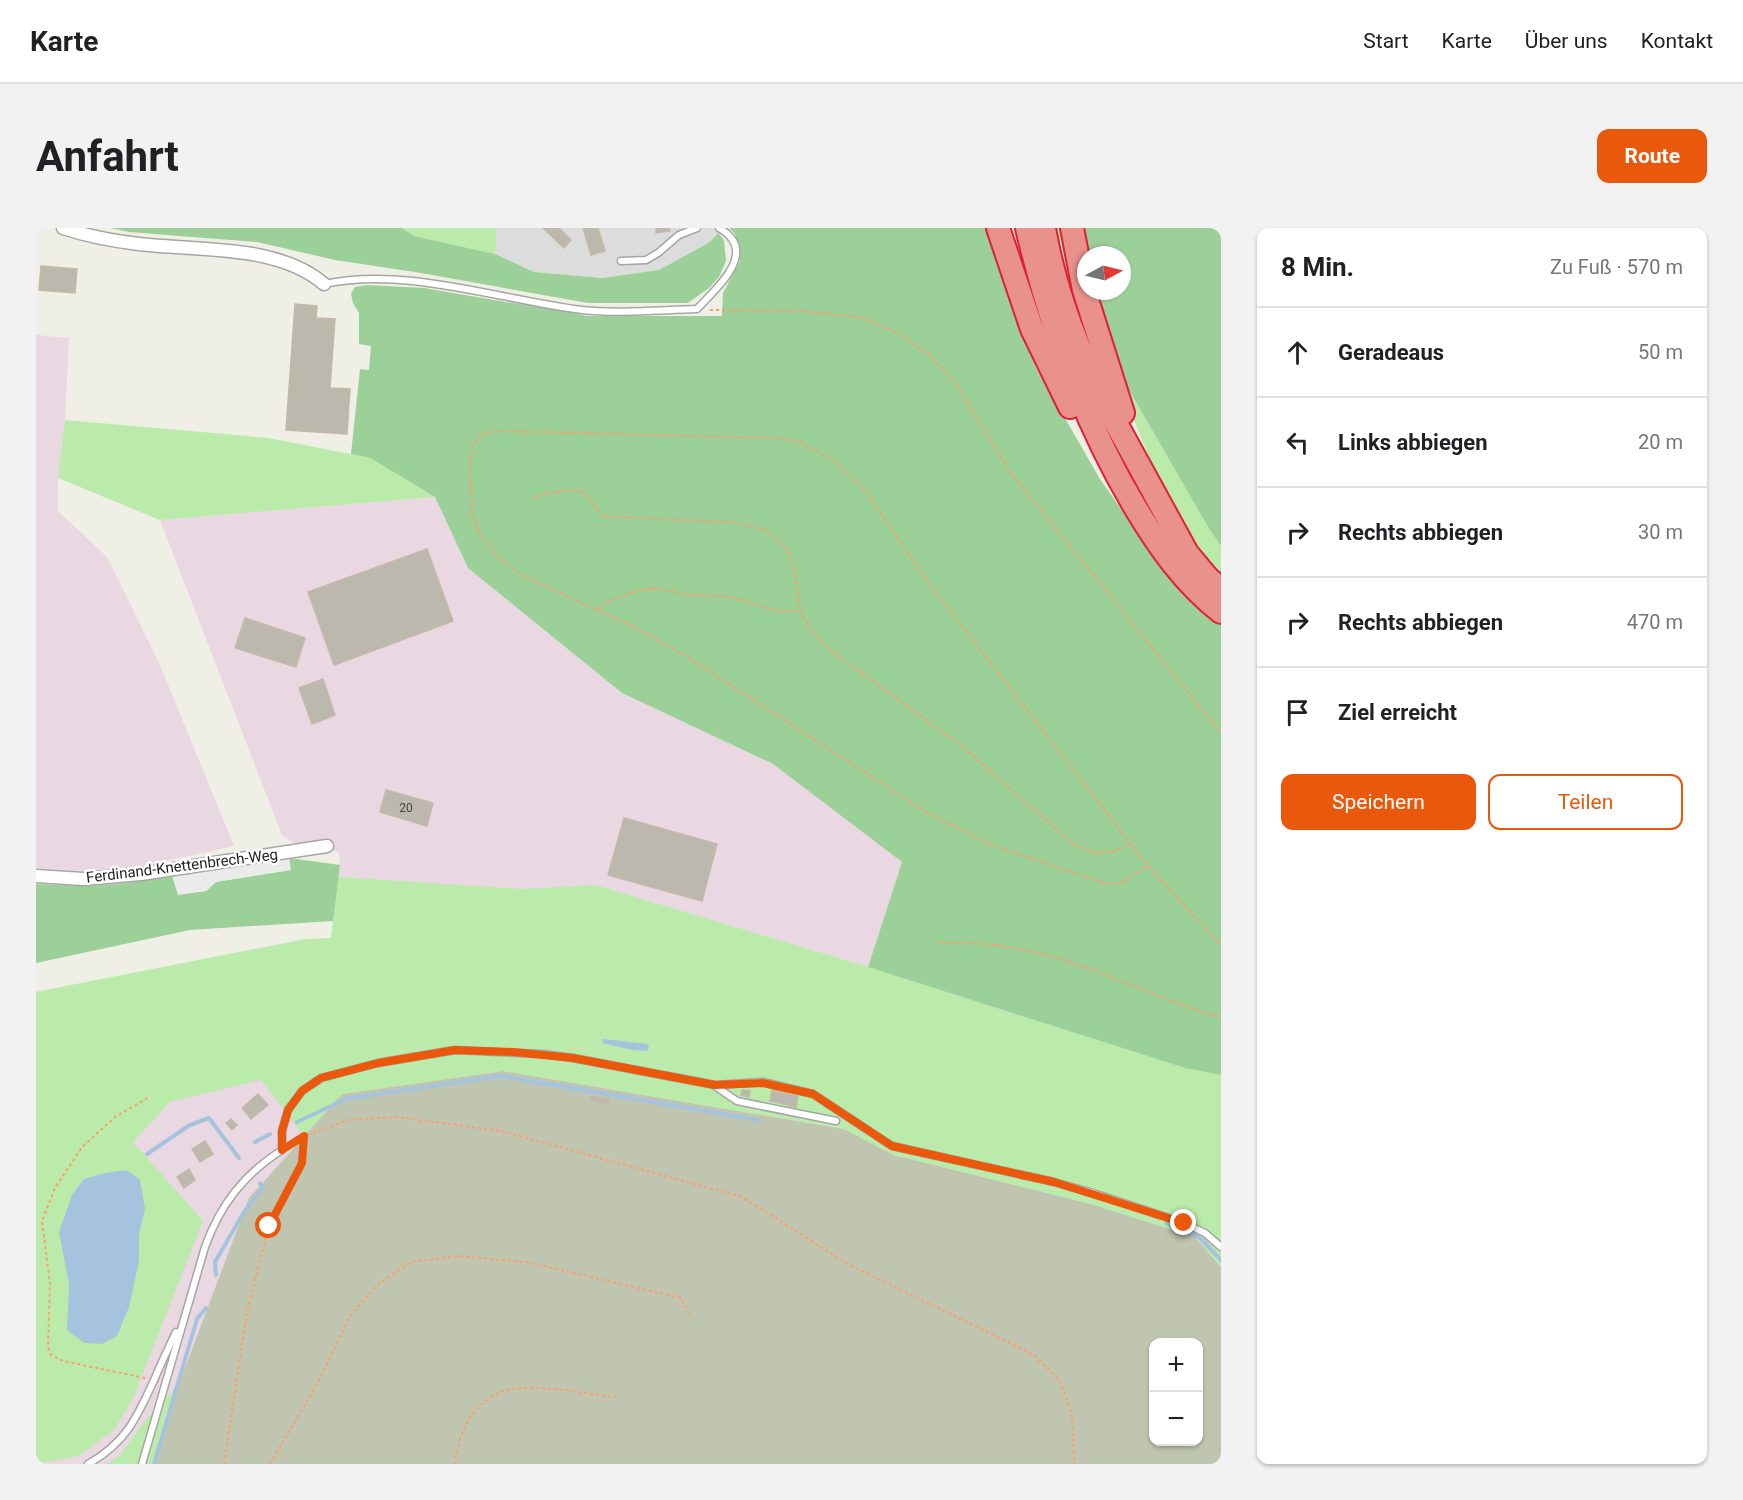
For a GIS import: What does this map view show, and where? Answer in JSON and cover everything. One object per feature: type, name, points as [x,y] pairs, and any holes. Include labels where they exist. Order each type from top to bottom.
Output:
[{"type":"highway","points":[[998,228],[1032,329],[1047,363],[1083,430],[1116,475],[1170,560],[1186,581],[1221,612]]},
{"type":"highway","points":[[1027,228],[1045,299],[1068,370],[1096,436],[1116,475]]},
{"type":"highway","points":[[1044,228],[1055,278],[1079,349],[1116,426],[1142,468],[1187,553],[1207,578],[1221,590]]},
{"type":"highway","points":[[1072,228],[1084,290],[1093,322],[1142,468]]},
{"type":"street","points":[[63,228],[83,235],[139,244],[244,254],[288,262],[307,270],[324,284]]},
{"type":"street","name":"Ferdinand-Knettenbrech-Weg","points":[[36,876],[82,879],[141,874],[327,846]]},
{"type":"lane","points":[[621,261],[646,260],[679,235],[697,228]]},
{"type":"lane","points":[[324,284],[350,279],[389,279],[481,291],[583,310],[697,309],[720,287],[735,260],[736,249],[732,240],[719,228]]},
{"type":"lane","points":[[142,1464],[185,1312],[211,1230],[219,1214],[247,1176],[282,1150],[282,1131],[288,1110],[302,1091],[321,1078],[378,1063],[455,1050],[513,1052],[573,1058],[715,1085],[763,1083],[813,1094],[892,1146],[1054,1182],[1093,1193],[1184,1223],[1205,1233],[1221,1247]]},
{"type":"lane","points":[[715,1085],[737,1101],[836,1121]]},
{"type":"lane","points":[[88,1464],[112,1449],[130,1429],[143,1406],[185,1312]]},
{"type":"path","points":[[697,309],[801,311],[859,317],[898,333],[929,355],[953,379],[1011,472],[1221,733]]},
{"type":"path","points":[[1148,866],[1123,882],[1107,884],[989,844],[924,811],[678,651],[523,576],[499,558],[480,534],[472,512],[470,463],[472,445],[482,434],[498,431],[779,438],[802,443],[835,462],[866,491],[927,581],[1148,866],[1221,945]]},
{"type":"path","points":[[534,498],[546,492],[577,491],[585,494],[603,516],[739,523],[767,531],[787,549],[795,573],[800,610],[811,630],[830,650],[963,747],[1073,844],[1096,853],[1115,851],[1131,844]]},
{"type":"path","points":[[597,610],[608,602],[627,594],[655,588],[686,594],[731,597],[782,612],[800,610]]},
{"type":"path","points":[[938,943],[974,942],[1031,951],[1088,969],[1189,1008],[1221,1017]]},
{"type":"path","points":[[148,1098],[115,1117],[82,1146],[55,1188],[42,1221],[50,1284],[48,1347],[51,1355],[63,1361],[154,1380]]},
{"type":"path","points":[[282,1150],[304,1136],[348,1120],[397,1117],[489,1129],[742,1197],[846,1263],[1034,1355],[1060,1381],[1072,1415],[1074,1464]]},
{"type":"path","points":[[224,1464],[247,1312],[269,1226],[302,1163],[304,1136]]},
{"type":"path","points":[[270,1464],[316,1386],[351,1316],[377,1285],[411,1262],[457,1256],[526,1262],[681,1299],[690,1317]]},
{"type":"path","points":[[454,1464],[459,1439],[470,1417],[486,1400],[504,1391],[529,1388],[616,1397]]},
{"type":"shaded area","points":[[497,228],[722,228],[710,242],[659,270],[602,278],[534,272],[495,254]]},
{"type":"shaded area","points":[[36,335],[69,338],[65,419],[58,478],[58,511],[107,557],[160,665],[234,846],[143,866],[82,871],[36,868]]},
{"type":"shaded area","points":[[435,497],[468,568],[622,693],[773,764],[902,862],[868,967],[1185,1068],[1221,1075],[1221,1464],[36,1464],[36,992],[306,939],[331,938],[340,865],[339,852],[295,844],[282,835],[160,520]]},
{"type":"shaded area","points":[[289,858],[291,870],[216,882],[206,891],[178,895],[172,875]]},
{"type":"shaded area","points":[[503,1071],[844,1129],[894,1155],[1091,1204],[1195,1237],[1221,1267],[1221,1464],[156,1464],[179,1384],[249,1198],[342,1094]]},
{"type":"green space","points":[[111,228],[402,228],[414,236],[495,254],[534,272],[602,278],[659,270],[710,242],[718,233],[724,240],[726,261],[719,277],[709,288],[688,303],[588,303],[335,260],[257,242],[129,232]]},
{"type":"green space","points":[[402,228],[497,228],[495,254],[414,236]]},
{"type":"green space","points":[[729,228],[986,228],[1036,368],[1100,479],[1172,581],[1221,623],[1221,1075],[1185,1068],[868,967],[902,862],[773,764],[622,693],[468,568],[435,497],[370,458],[351,454],[360,369],[369,370],[371,346],[359,344],[359,313],[351,294],[355,287],[367,285],[424,288],[588,316],[722,316],[723,293],[740,261],[735,234]]},
{"type":"green space","points":[[1052,228],[1066,228],[1078,302],[1074,303]]},
{"type":"green space","points":[[1081,228],[1219,228],[1221,235],[1221,546],[1121,376],[1098,300],[1131,300],[1131,246],[1084,246]]},
{"type":"green space","points":[[1121,376],[1221,546],[1221,575],[1207,562],[1196,546],[1160,479],[1137,429]]},
{"type":"green space","points":[[65,420],[269,438],[370,458],[435,497],[160,520],[58,478]]},
{"type":"green space","points":[[289,858],[340,865],[333,921],[190,930],[36,963],[36,884],[104,885],[172,875],[178,894],[206,891],[216,882],[290,870]]},
{"type":"green space","points":[[338,877],[523,889],[595,885],[868,967],[1185,1068],[1221,1075],[1221,1267],[1195,1237],[1091,1204],[894,1155],[844,1129],[503,1071],[342,1094],[304,1136],[261,1080],[170,1102],[133,1142],[203,1221],[132,1401],[113,1431],[78,1456],[36,1464],[36,992],[306,939],[331,938]]},
{"type":"green space","points":[[179,1384],[156,1464],[106,1464],[119,1456],[148,1417]]},
{"type":"water","points":[[603,1039],[647,1044],[649,1047],[647,1051],[632,1050],[602,1043]]},
{"type":"water","points":[[127,1170],[140,1180],[145,1209],[139,1234],[139,1261],[129,1307],[117,1336],[102,1344],[84,1343],[67,1330],[69,1284],[59,1232],[72,1195],[84,1179]]},
{"type":"building","points":[[543,228],[559,228],[571,240],[564,248]]},
{"type":"building","points":[[583,228],[598,228],[605,251],[591,255]]},
{"type":"building","points":[[656,228],[669,228],[670,231],[656,233]]},
{"type":"building","points":[[41,266],[77,269],[75,293],[39,290]]},
{"type":"building","points":[[295,304],[317,306],[316,318],[335,319],[330,388],[350,389],[347,434],[286,430]]},
{"type":"building","points":[[427,549],[453,621],[334,665],[308,592]]},
{"type":"building","points":[[245,618],[305,638],[296,667],[235,648]]},
{"type":"building","points":[[323,679],[335,715],[312,724],[299,688]]},
{"type":"building","points":[[386,790],[433,803],[427,826],[380,812]]},
{"type":"building","points":[[624,818],[717,844],[702,901],[608,875]]},
{"type":"building","points":[[742,1090],[750,1091],[749,1097],[741,1095]]},
{"type":"building","points":[[772,1090],[798,1096],[796,1107],[770,1101]]},
{"type":"building","points":[[258,1094],[268,1105],[251,1119],[242,1108]]},
{"type":"building","points":[[591,1096],[609,1099],[608,1104],[590,1101]]},
{"type":"building","points":[[231,1119],[237,1125],[232,1130],[226,1123]]},
{"type":"building","points":[[205,1141],[213,1154],[200,1162],[192,1149]]},
{"type":"building","points":[[189,1169],[195,1180],[184,1188],[177,1177]]},
{"type":"waterway","points":[[297,1122],[346,1099],[500,1076],[759,1120]]},
{"type":"waterway","points":[[147,1154],[190,1125],[209,1118],[239,1158]]},
{"type":"waterway","points":[[255,1142],[270,1134]]},
{"type":"waterway","points":[[216,1275],[215,1262],[244,1212],[263,1188],[260,1183]]},
{"type":"waterway","points":[[1167,1223],[1200,1238],[1221,1260]]},
{"type":"waterway","points":[[154,1464],[197,1319],[206,1308]]},
{"type":"route","points":[[269,1226],[302,1163],[304,1136],[282,1150],[281,1140],[288,1110],[302,1091],[321,1078],[378,1063],[455,1050],[513,1052],[573,1058],[715,1085],[763,1083],[813,1094],[892,1146],[1054,1182],[1184,1223]]}]
